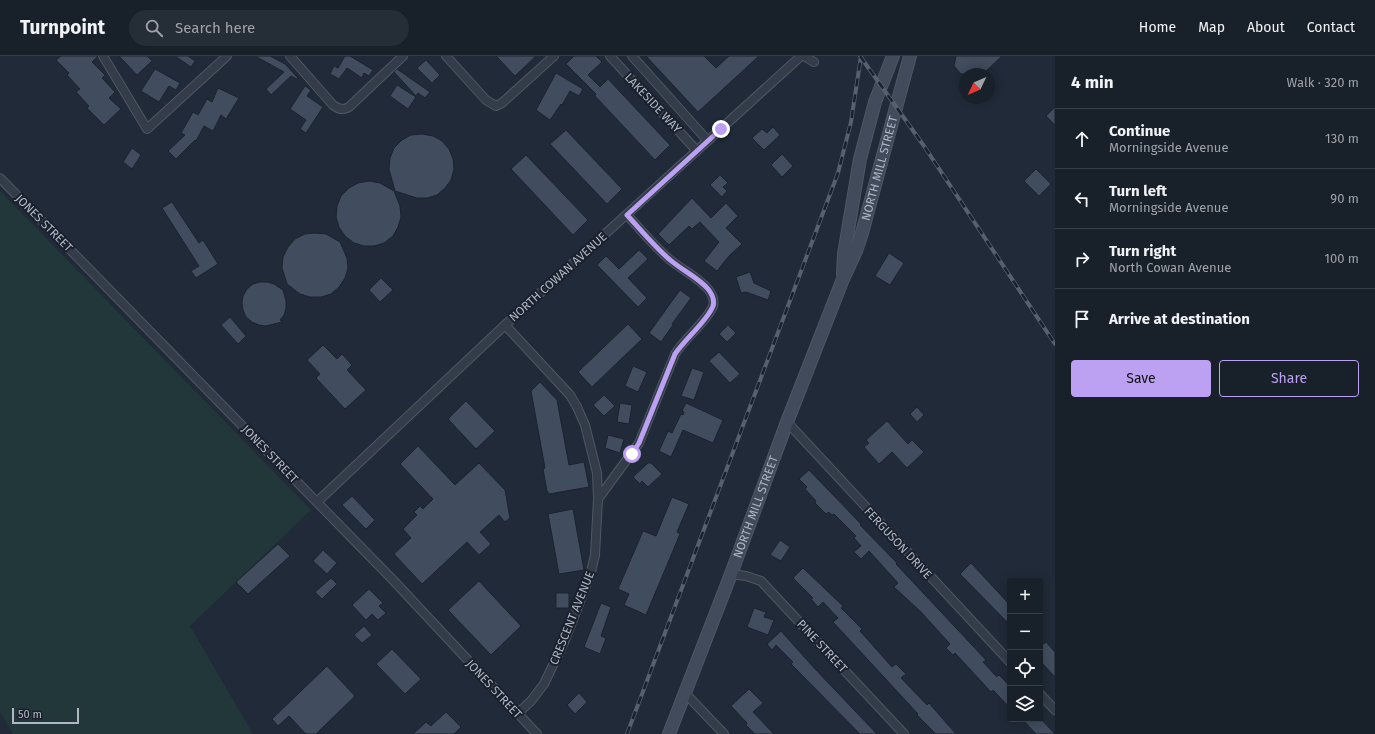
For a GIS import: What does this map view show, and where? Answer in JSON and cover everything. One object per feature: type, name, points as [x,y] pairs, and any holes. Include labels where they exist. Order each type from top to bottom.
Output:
[{"type":"main road","name":"NORTH MILL STREET","points":[[843,279],[844,254],[860,159],[875,102],[893,56]]},
{"type":"main road","name":"NORTH MILL STREET","points":[[669,734],[686,693],[787,422],[843,279],[856,251],[910,56]]},
{"type":"street","points":[[103,56],[147,129],[227,56]]},
{"type":"street","points":[[290,56],[333,105],[336,108],[343,110],[349,107],[404,56]]},
{"type":"street","points":[[446,56],[486,100],[496,106],[502,104],[554,56]]},
{"type":"street","name":"LAKESIDE WAY","points":[[610,56],[697,151]]},
{"type":"street","name":"LAKESIDE WAY","points":[[632,56],[708,140]]},
{"type":"street","name":"NORTH COWAN AVENUE","points":[[317,502],[505,325],[708,140],[803,56],[814,62]]},
{"type":"street","name":"JONES STREET","points":[[0,178],[393,580],[537,734]]},
{"type":"street","points":[[598,499],[639,443],[675,354],[707,315],[713,305],[714,300],[713,295],[706,286],[670,259],[627,215]]},
{"type":"street","name":"CRESCENT AVENUE","points":[[505,325],[570,395],[578,407],[585,425],[597,473],[598,499],[596,547],[590,576],[565,640],[550,672],[535,696],[518,714]]},
{"type":"street","name":"FERGUSON DRIVE","points":[[787,422],[1007,659]]},
{"type":"street","name":"PINE STREET","points":[[731,574],[746,576],[761,581],[904,734]]},
{"type":"street","points":[[686,693],[724,734]]},
{"type":"street","points":[[1043,697],[1055,710]]},
{"type":"green space","points":[[0,191],[311,510],[190,626],[253,734],[13,734],[0,712]]},
{"type":"building","points":[[61,56],[98,56],[92,62],[105,75],[102,78],[115,92],[109,98],[121,109],[104,125],[87,108],[89,106],[76,92],[80,89],[67,75],[69,73],[56,60]]},
{"type":"building","points":[[119,56],[147,56],[152,61],[137,75]]},
{"type":"building","points":[[175,56],[188,56],[195,61],[191,67]]},
{"type":"building","points":[[255,56],[270,56],[285,64],[298,78],[297,79],[291,76],[271,95],[266,89],[284,72]]},
{"type":"building","points":[[345,56],[350,56],[373,70],[369,76],[364,73],[362,78],[347,68],[339,79],[330,74],[334,66],[338,68]]},
{"type":"building","points":[[496,56],[536,56],[515,76]]},
{"type":"building","points":[[574,56],[596,56],[602,62],[588,75],[600,87],[608,79],[670,145],[655,160],[595,96],[596,94],[566,64]]},
{"type":"building","points":[[646,56],[704,56],[716,68],[729,56],[759,56],[698,112]]},
{"type":"building","points":[[956,56],[1002,56],[989,68],[959,68],[959,72],[954,66]]},
{"type":"building","points":[[426,60],[440,75],[432,83],[417,68]]},
{"type":"building","points":[[155,69],[180,83],[176,90],[169,86],[159,102],[141,91]]},
{"type":"building","points":[[397,69],[430,92],[425,98],[418,93],[416,96],[394,72]]},
{"type":"building","points":[[556,73],[583,89],[579,96],[570,91],[562,105],[561,104],[550,120],[536,110]]},
{"type":"building","points":[[397,85],[416,97],[408,109],[390,96]]},
{"type":"building","points":[[305,86],[311,90],[307,96],[323,107],[306,133],[300,129],[306,120],[290,109]]},
{"type":"building","points":[[218,88],[239,98],[226,119],[221,115],[213,131],[204,126],[196,141],[195,140],[176,159],[168,151],[185,135],[181,133],[193,112],[198,115],[207,99],[212,102]]},
{"type":"building","points":[[1055,107],[1055,125],[1046,116]]},
{"type":"building","points":[[773,127],[780,135],[764,150],[752,138],[762,129],[767,133]]},
{"type":"building","points":[[566,130],[622,189],[607,204],[550,144]]},
{"type":"building","points":[[422,134],[433,136],[442,141],[449,149],[453,159],[454,169],[451,180],[437,195],[427,198],[417,198],[395,191],[389,169],[390,158],[394,148],[402,140],[411,135]]},
{"type":"building","points":[[132,148],[141,155],[132,169],[123,162]]},
{"type":"building","points":[[782,154],[793,166],[782,177],[771,165]]},
{"type":"building","points":[[526,155],[588,220],[573,235],[511,169]]},
{"type":"building","points":[[1036,169],[1051,184],[1039,196],[1024,181]]},
{"type":"building","points":[[720,175],[728,183],[723,187],[727,191],[722,197],[710,185]]},
{"type":"building","points":[[369,181],[380,183],[394,191],[400,206],[401,217],[393,236],[384,243],[374,246],[364,246],[354,243],[345,236],[339,227],[336,217],[337,206],[341,196],[349,188],[358,183]]},
{"type":"building","points":[[692,198],[711,218],[726,203],[738,216],[726,228],[742,244],[729,256],[717,271],[704,261],[719,242],[700,222],[692,229],[689,226],[669,245],[658,234]]},
{"type":"building","points":[[172,202],[199,243],[203,240],[218,264],[196,278],[191,271],[199,266],[162,208]]},
{"type":"building","points":[[305,234],[326,234],[340,242],[347,258],[348,268],[345,278],[339,287],[331,294],[321,297],[310,297],[300,294],[287,284],[282,268],[283,257],[288,247],[295,239]]},
{"type":"building","points":[[639,250],[648,259],[628,278],[647,298],[638,307],[597,265],[606,256],[619,269]]},
{"type":"building","points":[[889,253],[904,263],[890,285],[875,276]]},
{"type":"building","points":[[750,272],[754,283],[771,291],[768,300],[746,292],[741,293],[736,277]]},
{"type":"building","points":[[381,278],[393,290],[380,302],[369,290]]},
{"type":"building","points":[[260,282],[274,284],[283,290],[286,308],[284,315],[280,320],[282,322],[266,326],[252,322],[246,317],[242,303],[243,296],[247,289],[253,284]]},
{"type":"building","points":[[680,290],[691,298],[661,342],[649,333]]},
{"type":"building","points":[[230,317],[246,336],[238,344],[221,325]]},
{"type":"building","points":[[628,324],[642,339],[592,387],[578,372]]},
{"type":"building","points":[[728,325],[736,333],[727,342],[719,334]]},
{"type":"building","points":[[323,345],[337,359],[342,354],[352,365],[347,370],[366,390],[345,409],[316,378],[320,374],[307,360]]},
{"type":"building","points":[[719,352],[740,374],[730,383],[709,361]]},
{"type":"building","points":[[633,366],[647,372],[638,392],[625,386]]},
{"type":"building","points":[[692,368],[704,372],[694,400],[681,396]]},
{"type":"building","points":[[540,382],[557,400],[569,465],[584,462],[589,487],[549,494],[547,491],[543,469],[545,468],[531,391]]},
{"type":"building","points":[[604,395],[615,406],[604,416],[593,405]]},
{"type":"building","points":[[466,401],[495,431],[476,449],[448,419]]},
{"type":"building","points":[[620,403],[632,405],[629,424],[617,422]]},
{"type":"building","points":[[686,403],[723,420],[713,443],[683,430],[671,457],[659,451],[668,431],[672,433],[681,414],[683,415],[684,412],[682,411]]},
{"type":"building","points":[[917,407],[924,415],[917,422],[910,414]]},
{"type":"building","points":[[887,421],[908,444],[912,440],[924,452],[907,468],[892,452],[879,464],[864,447],[869,443],[866,440]]},
{"type":"building","points":[[608,435],[624,439],[620,453],[605,448]]},
{"type":"building","points":[[418,446],[455,485],[479,463],[505,490],[510,518],[505,522],[499,515],[480,532],[491,544],[479,555],[467,542],[422,584],[394,554],[411,538],[403,529],[417,515],[414,512],[420,506],[423,509],[433,499],[400,464]]},
{"type":"building","points":[[648,463],[651,463],[662,474],[648,487],[642,481],[640,484],[633,477]]},
{"type":"building","points":[[809,470],[897,563],[896,564],[986,660],[983,662],[997,677],[999,675],[1007,683],[1007,705],[993,690],[991,692],[955,653],[953,655],[946,648],[950,644],[921,612],[894,587],[898,583],[869,551],[861,559],[854,552],[861,546],[854,538],[856,536],[834,514],[832,515],[829,512],[826,514],[815,503],[816,501],[805,489],[807,487],[799,479]]},
{"type":"building","points":[[352,496],[375,520],[366,529],[342,505]]},
{"type":"building","points":[[672,497],[689,504],[677,532],[680,534],[646,615],[624,605],[629,594],[618,589],[643,531],[656,536]]},
{"type":"building","points":[[573,509],[584,570],[559,574],[548,514]]},
{"type":"building","points":[[780,540],[790,547],[781,561],[770,555]]},
{"type":"building","points":[[278,544],[290,556],[248,594],[236,582]]},
{"type":"building","points":[[323,550],[337,563],[327,574],[313,561]]},
{"type":"building","points":[[971,563],[1007,602],[1007,622],[960,574]]},
{"type":"building","points":[[803,568],[843,606],[841,608],[862,629],[860,631],[892,667],[896,664],[906,674],[901,678],[927,705],[929,703],[956,734],[936,734],[917,715],[918,714],[833,622],[838,618],[823,602],[818,607],[811,599],[813,598],[793,578]]},
{"type":"building","points":[[331,578],[337,584],[322,599],[315,592]]},
{"type":"building","points":[[479,581],[521,626],[491,655],[448,610]]},
{"type":"building","points":[[369,589],[383,603],[379,606],[386,613],[378,620],[372,614],[366,620],[352,605]]},
{"type":"building","points":[[556,593],[569,593],[569,608],[556,608]]},
{"type":"building","points":[[601,603],[611,607],[601,636],[606,638],[600,654],[584,647]]},
{"type":"building","points":[[754,608],[766,612],[764,617],[774,620],[768,635],[747,627]]},
{"type":"building","points":[[364,626],[372,635],[362,643],[354,635]]},
{"type":"building","points":[[781,631],[877,734],[860,734],[791,664],[793,662],[776,645],[772,650],[767,644]]},
{"type":"building","points":[[1046,642],[1055,652],[1055,677],[1043,664],[1043,644]]},
{"type":"building","points":[[392,649],[421,679],[405,694],[376,664]]},
{"type":"building","points":[[327,666],[355,696],[316,734],[306,734],[289,716],[278,726],[272,719]]},
{"type":"building","points":[[749,689],[763,703],[753,712],[774,734],[755,734],[731,706]]},
{"type":"building","points":[[579,693],[587,702],[575,714],[567,705]]},
{"type":"building","points":[[446,712],[461,727],[454,734],[413,734],[426,722],[431,726]]},
{"type":"building","points":[[1043,721],[1055,734],[1036,734],[1025,722]]},
{"type":"railway","points":[[860,56],[924,146],[1055,344]]},
{"type":"railway","points":[[627,734],[838,173],[851,122],[861,56]]},
{"type":"route","points":[[632,454],[639,443],[675,354],[711,310],[714,300],[713,295],[706,286],[670,259],[627,215],[721,129]]}]
